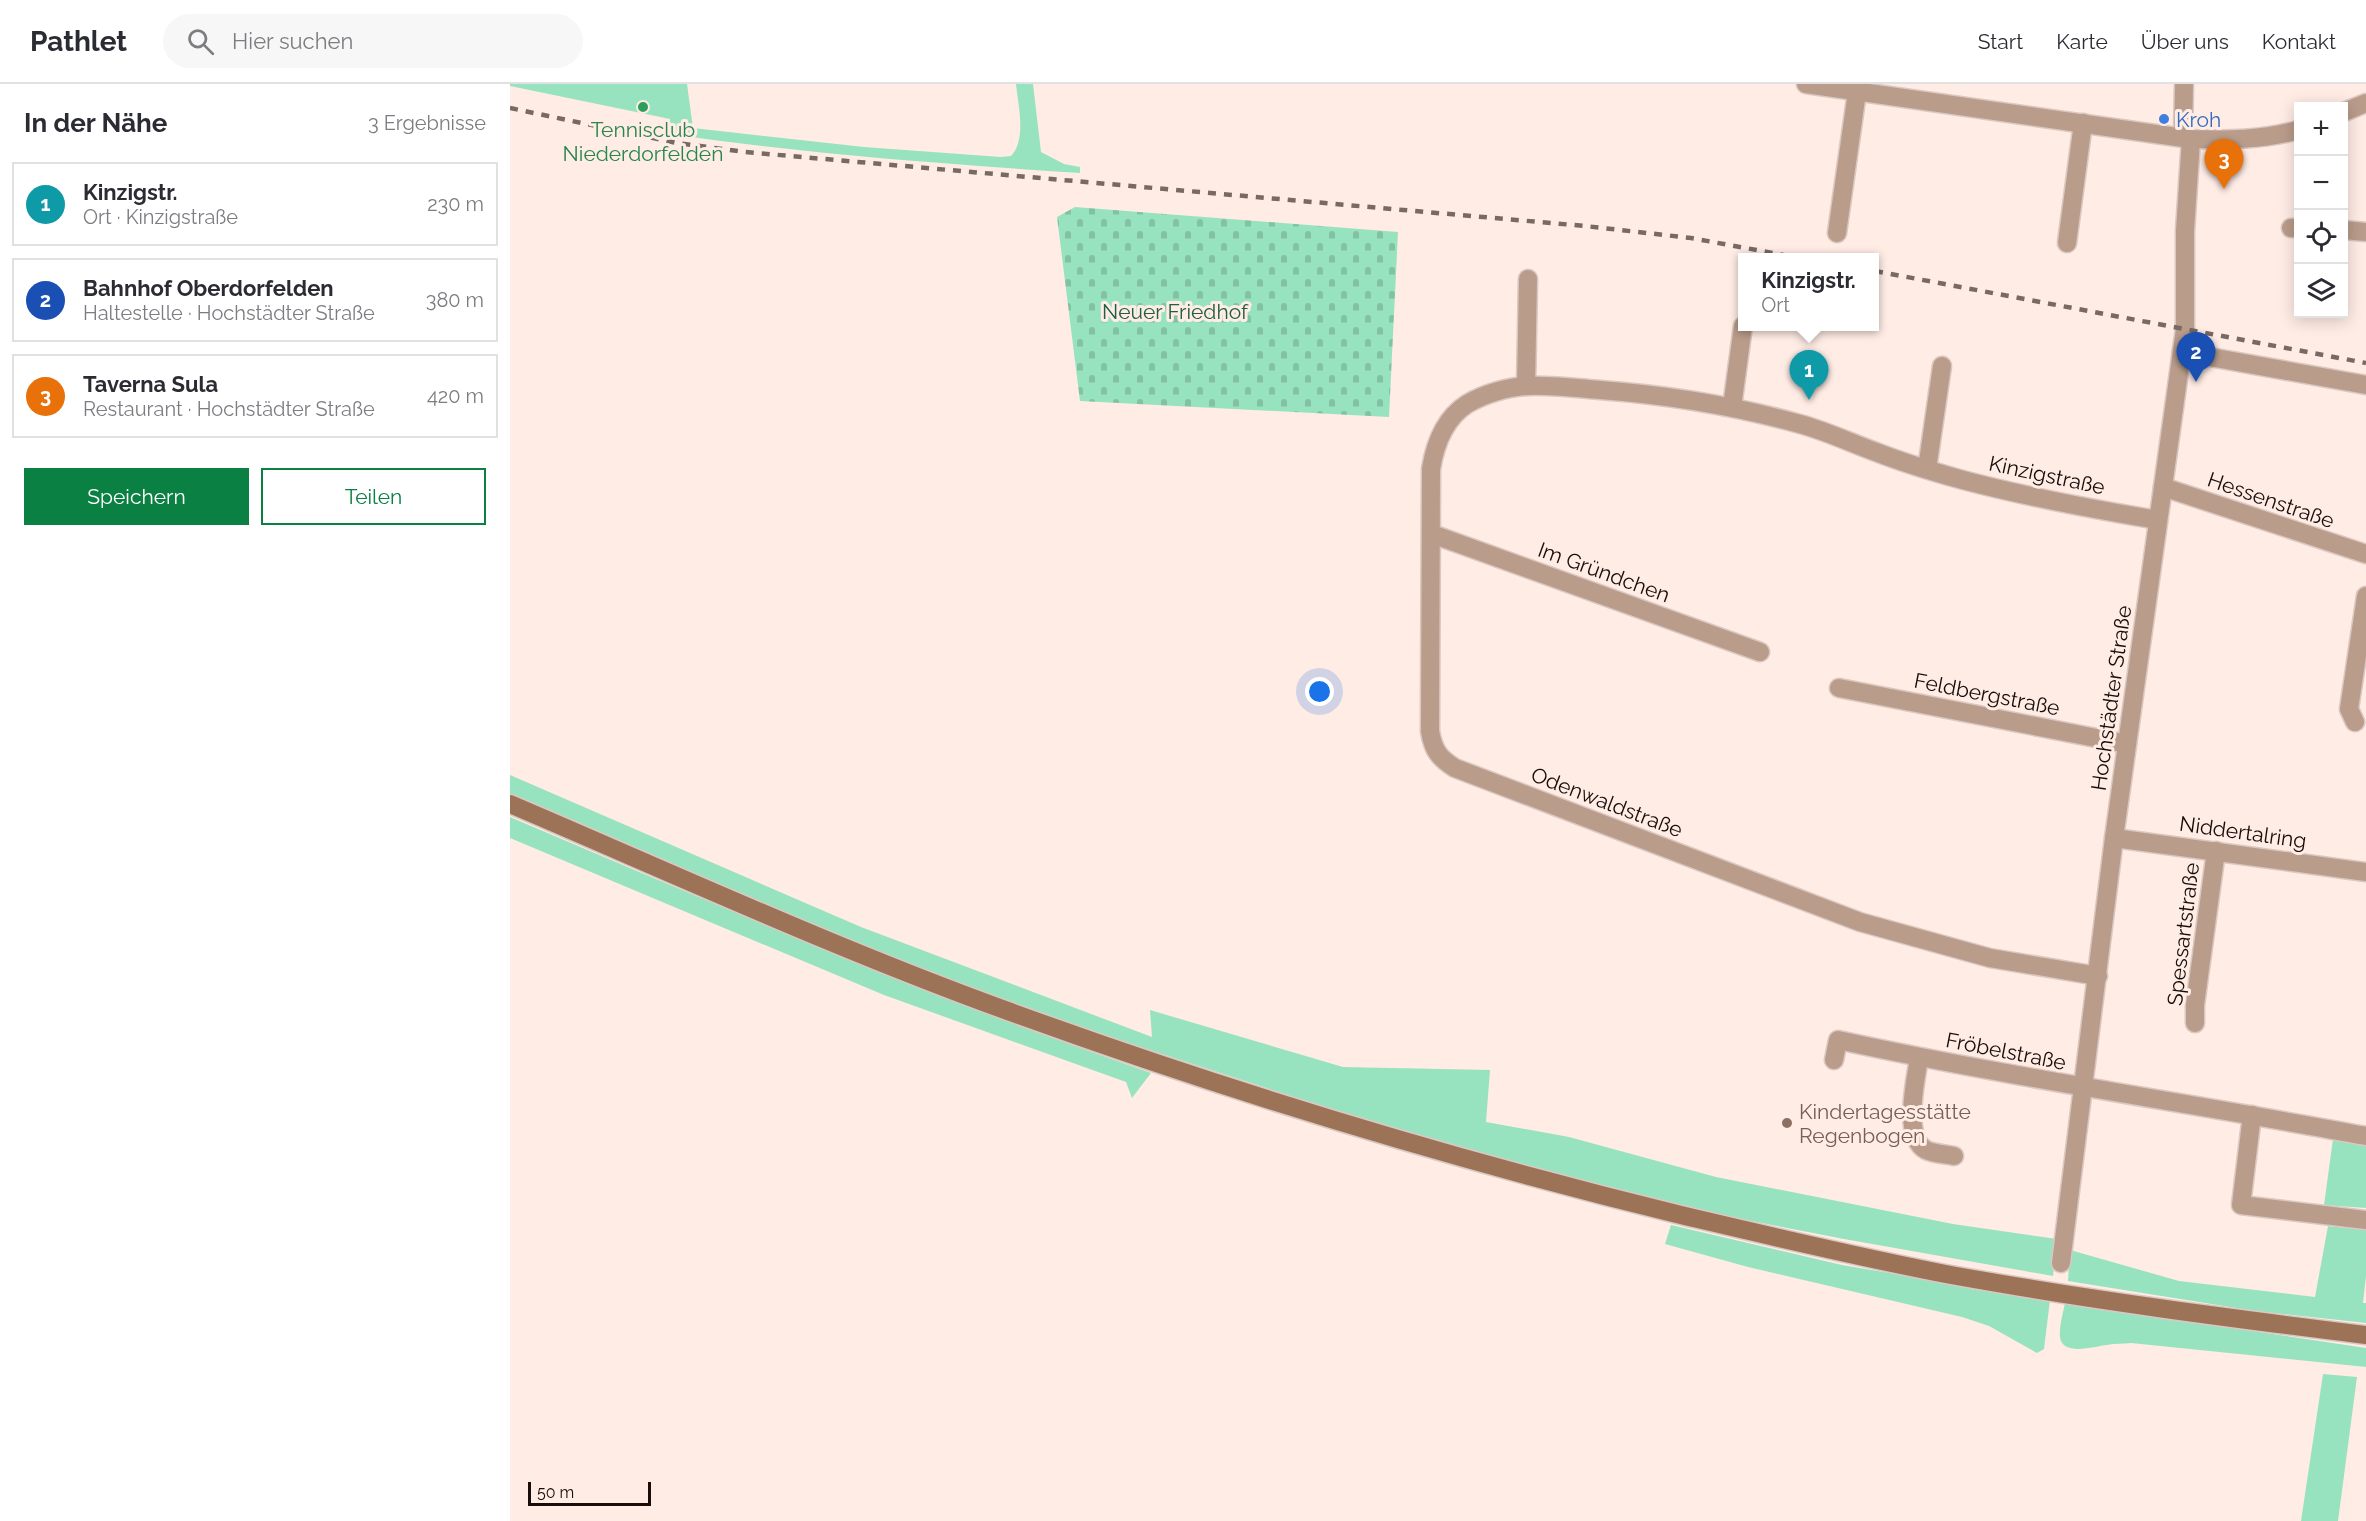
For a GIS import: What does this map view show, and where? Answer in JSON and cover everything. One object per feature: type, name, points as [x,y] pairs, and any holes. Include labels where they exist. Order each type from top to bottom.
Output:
[{"type":"main road","points":[[510,804],[735,901],[1003,1010],[1250,1093],[1437,1152],[1694,1218],[1847,1254],[1944,1273],[2220,1316],[2366,1335]]},
{"type":"street","points":[[1806,84],[2187,138],[2236,140],[2294,131]]},
{"type":"street","name":"Hochstädter Straße","points":[[2061,1263],[2114,838],[2182,352],[2186,304],[2187,138],[2184,84]]},
{"type":"street","points":[[1837,233],[1854,89]]},
{"type":"street","points":[[2348,110],[2366,103]]},
{"type":"street","points":[[2067,243],[2083,123]]},
{"type":"street","points":[[2348,230],[2366,232]]},
{"type":"street","points":[[1526,386],[1528,279]]},
{"type":"street","points":[[1732,407],[1742,331]]},
{"type":"street","points":[[2182,352],[2366,386]]},
{"type":"street","points":[[1927,470],[1942,366]]},
{"type":"street","name":"Kinzigstraße","points":[[1454,414],[1491,393],[1526,386],[1622,392],[1732,407],[1822,431],[1927,470],[2049,500],[2158,520]]},
{"type":"street","name":"Odenwaldstraße","points":[[1454,414],[1445,426],[1433,454],[1431,469],[1430,731],[1432,745],[1444,761],[1455,768],[1860,922],[1990,958],[2098,976]]},
{"type":"street","name":"Hessenstraße","points":[[2163,487],[2366,554]]},
{"type":"street","name":"Im Gründchen","points":[[1432,534],[1760,652]]},
{"type":"street","points":[[2355,722],[2349,709],[2366,596]]},
{"type":"street","name":"Feldbergstraße","points":[[1839,688],[2127,744]]},
{"type":"street","name":"Niddertalring","points":[[2114,838],[2366,872]]},
{"type":"street","name":"Spessartstraße","points":[[2195,1023],[2195,1005],[2216,851]]},
{"type":"street","name":"Fröbelstraße","points":[[1834,1060],[1838,1040],[1919,1058],[2084,1089],[2252,1115],[2366,1136]]},
{"type":"street","name":"Fröbelstraße","points":[[1919,1058],[1911,1112],[1918,1142],[1928,1151],[1954,1156]]},
{"type":"street","points":[[2252,1115],[2241,1205],[2366,1220]]},
{"type":"green space","points":[[510,84],[687,84],[693,128],[864,147],[1001,157],[1011,156],[1019,141],[1020,122],[1016,84],[1033,84],[1041,152],[1064,164],[1080,167],[1080,173],[823,153],[670,134],[670,119],[510,86]]},
{"type":"green space","name":"Neuer Friedhof","points":[[1075,207],[1398,232],[1389,417],[1080,401],[1057,217]]},
{"type":"green space","points":[[510,775],[861,927],[1152,1037],[1150,1010],[1343,1067],[1490,1070],[1486,1122],[1569,1137],[1716,1177],[1953,1224],[2057,1239],[2053,1276],[1705,1212],[1440,1142],[1340,1112],[1005,1003],[836,935],[510,796]]},
{"type":"green space","points":[[510,817],[908,983],[1151,1073],[1132,1098],[1126,1082],[884,995],[510,838]]},
{"type":"green space","points":[[2333,1139],[2366,1146],[2366,1208],[2324,1205]]},
{"type":"green space","points":[[1671,1225],[1842,1265],[2050,1300],[2044,1349],[2037,1353],[1989,1326],[1962,1317],[1748,1267],[1665,1244]]},
{"type":"green space","points":[[2328,1226],[2366,1230],[2366,1276],[2363,1303],[2366,1303],[2366,1323],[2255,1311],[2068,1281],[2070,1250],[2179,1281],[2315,1297]]},
{"type":"green space","points":[[2065,1303],[2366,1348],[2366,1367],[2131,1343],[2073,1349],[2062,1343],[2060,1337]]},
{"type":"green space","points":[[2323,1374],[2357,1377],[2338,1521],[2301,1521]]},
{"type":"railway","points":[[510,108],[677,143],[745,152],[1585,226],[1691,238],[1773,253]]},
{"type":"railway","points":[[1879,272],[2366,363]]},
{"type":"place","name":"Tennisclub Niederdorfelden","points":[[643,107]]},
{"type":"place","name":"Kroh","points":[[2164,119]]},
{"type":"place","name":"Taverna Sula","points":[[2224,189]]},
{"type":"place","name":"Bahnhof Oberdorfelden","points":[[2196,382]]},
{"type":"place","name":"Kinzigstr.","points":[[1809,400]]},
{"type":"place","name":"Kindertagesstätte Regenbogen","points":[[1787,1123]]}]
